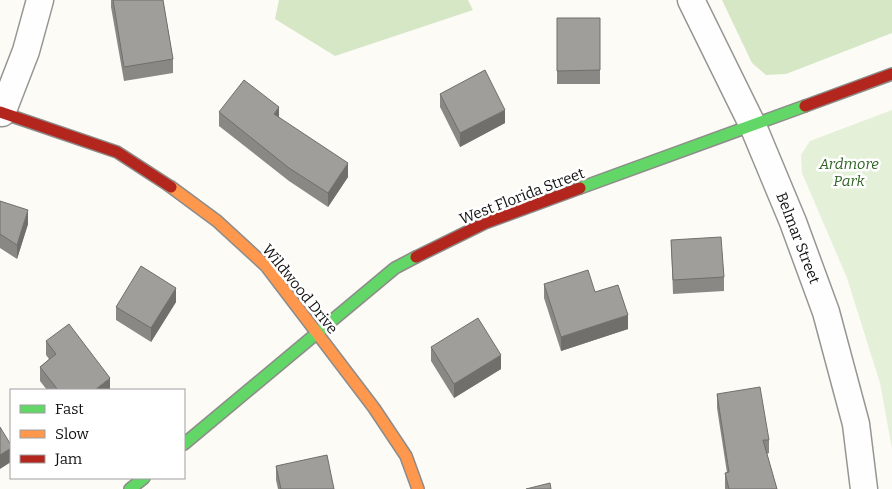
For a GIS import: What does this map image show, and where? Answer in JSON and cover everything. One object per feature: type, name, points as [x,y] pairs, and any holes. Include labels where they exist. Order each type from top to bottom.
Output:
[{"type":"street","points":[[1,113],[26,51],[40,0]]},
{"type":"street","name":"Belmar Street","points":[[691,0],[754,126],[793,222],[826,312],[856,424],[864,489]]},
{"type":"street","name":"West Florida Street","points":[[185,443],[395,268],[485,223],[892,74]]},
{"type":"street","name":"Wildwood Drive","points":[[1,113],[117,152],[166,183],[217,221],[266,266],[318,333],[374,408],[406,456],[418,489]]},
{"type":"street","points":[[130,489],[143,479]]},
{"type":"green space","points":[[279,0],[468,0],[473,10],[335,56],[275,19]]},
{"type":"green space","points":[[722,0],[892,0],[892,33],[786,74],[766,75],[752,63]]},
{"type":"green space","name":"Ardmore Park","points":[[892,110],[892,449],[880,383],[847,278],[802,173],[801,155],[810,141]]},
{"type":"building","points":[[113,0],[163,0],[173,59],[124,67]]},
{"type":"building","points":[[557,18],[600,18],[600,70],[557,71]]},
{"type":"building","points":[[485,70],[505,110],[460,133],[440,94]]},
{"type":"building","points":[[244,80],[279,107],[274,114],[348,163],[328,193],[289,168],[219,112]]},
{"type":"building","points":[[0,201],[28,210],[17,245],[0,234]]},
{"type":"building","points":[[721,237],[724,277],[673,280],[671,240]]},
{"type":"building","points":[[141,266],[176,288],[151,328],[116,307]]},
{"type":"building","points":[[588,270],[595,292],[618,285],[628,315],[561,337],[544,284]]},
{"type":"building","points":[[478,318],[501,355],[454,384],[431,347]]},
{"type":"building","points":[[69,324],[110,378],[96,389],[57,389],[40,367],[56,354],[46,341]]},
{"type":"building","points":[[760,387],[769,440],[763,440],[777,489],[729,489],[725,473],[729,472],[717,394]]},
{"type":"building","points":[[0,427],[10,443],[10,449],[0,455]]},
{"type":"building","points":[[327,455],[334,489],[281,489],[276,466]]},
{"type":"building","points":[[550,483],[551,489],[526,489]]},
{"type":"traffic: fast","points":[[580,188],[805,106]]},
{"type":"traffic: fast","points":[[185,443],[395,268],[416,257]]},
{"type":"traffic: fast","points":[[130,489],[143,479]]},
{"type":"traffic: slow","points":[[171,187],[217,221],[266,266],[374,408],[406,456],[418,489]]},
{"type":"traffic: jam","points":[[805,106],[892,74]]},
{"type":"traffic: jam","points":[[0,112],[117,152],[171,187]]},
{"type":"traffic: jam","points":[[416,257],[485,223],[580,188]]}]
